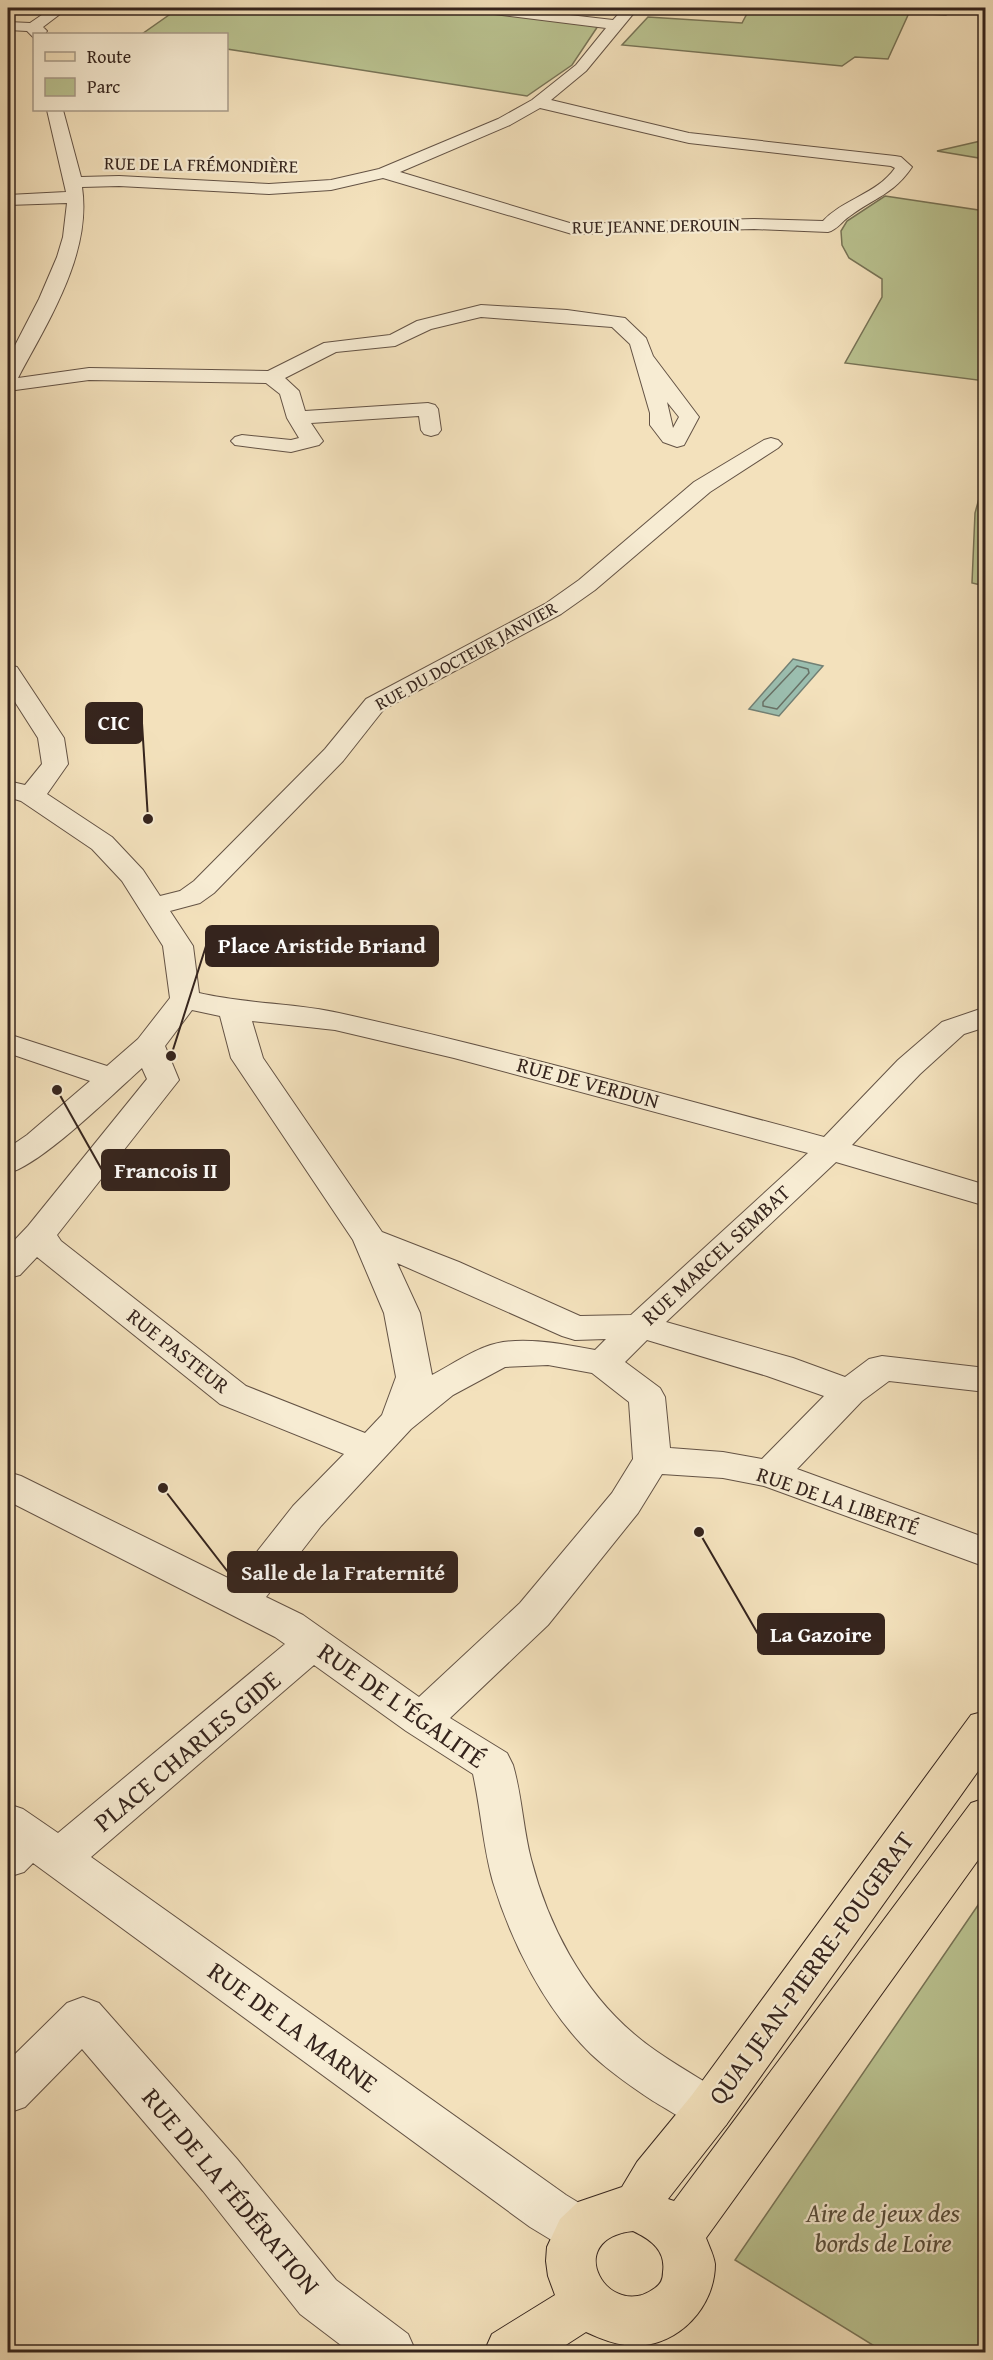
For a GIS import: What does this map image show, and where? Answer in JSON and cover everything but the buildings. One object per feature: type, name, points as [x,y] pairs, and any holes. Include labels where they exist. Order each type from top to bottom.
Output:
[{"type":"main road","name":"QUAI JEAN-PIERRE-FOUGERAT","points":[[636,2208],[654,2178],[709,2110],[986,1727]]},
{"type":"main road","points":[[680,2236],[698,2206],[986,1815]]},
{"type":"main road","points":[[636,2208],[652,2213],[668,2222],[680,2236],[687,2249],[690,2279],[684,2293],[673,2306],[657,2316],[640,2322],[621,2321],[603,2314],[587,2303],[575,2286],[570,2267],[572,2248],[581,2231],[591,2220],[604,2213],[636,2208]]},
{"type":"main road","points":[[510,2352],[587,2303]]},
{"type":"street","points":[[20,30],[61,8]]},
{"type":"street","points":[[478,8],[615,25]]},
{"type":"street","name":"RUE DE LA FRÉMONDIÈRE","points":[[8,200],[119,182],[269,189],[331,184],[384,173],[504,122],[538,103],[581,68],[631,8]]},
{"type":"street","points":[[20,30],[45,10]]},
{"type":"street","name":"RUE JEANNE DEROUIN","points":[[384,173],[572,229],[754,224],[828,227],[834,219],[887,186],[903,167],[895,161],[688,138],[576,110],[538,103]]},
{"type":"street","points":[[8,377],[64,265],[75,218],[73,190],[55,111]]},
{"type":"street","points":[[8,385],[89,374],[271,376],[307,361],[331,347],[395,340],[424,325],[482,311],[567,316],[618,322],[639,342],[642,355]]},
{"type":"street","points":[[242,441],[291,446],[312,441],[297,418],[290,391],[271,376]]},
{"type":"street","points":[[297,418],[428,409],[431,430]]},
{"type":"street","name":"RUE DU DOCTEUR JANVIER","points":[[153,907],[190,897],[204,887],[334,755],[375,704],[553,609],[587,585],[702,487],[771,444]]},
{"type":"street","points":[[8,672],[51,738],[55,764],[41,785],[19,792]]},
{"type":"street","points":[[8,1163],[38,1142],[149,1046],[185,999],[178,946],[133,876],[102,843],[19,792]]},
{"type":"street","name":"RUE DE VERDUN","points":[[185,999],[234,1010],[346,1024],[460,1050],[831,1149],[877,1165],[986,1196]]},
{"type":"street","points":[[234,1010],[247,1058],[370,1240],[402,1314],[414,1377],[398,1421]]},
{"type":"street","name":"RUE MARCEL SEMBAT","points":[[603,1363],[831,1149],[909,1067],[953,1028],[986,1016]]},
{"type":"street","points":[[8,1043],[111,1078]]},
{"type":"street","points":[[8,1266],[40,1234],[163,1080],[149,1046]]},
{"type":"street","name":"RUE PASTEUR","points":[[40,1234],[48,1248],[233,1395],[371,1450]]},
{"type":"street","points":[[370,1240],[447,1270],[575,1328],[640,1326],[780,1367],[849,1392]]},
{"type":"street","points":[[240,1601],[307,1516],[398,1421],[440,1386],[498,1355],[548,1353],[603,1363],[647,1397],[652,1460],[626,1503],[534,1614],[421,1720]]},
{"type":"street","points":[[770,1474],[849,1392],[882,1368],[986,1380]]},
{"type":"street","name":"RUE DE LA LIBERTÉ","points":[[652,1460],[723,1465],[770,1474],[986,1553]]},
{"type":"street","name":"RUE DE L'ÉGALITÉ","points":[[8,1485],[240,1601],[300,1634],[421,1720],[492,1765],[500,1791],[501,1817],[509,1860],[524,1903],[542,1947],[577,2006],[608,2040],[640,2065],[709,2110]]},
{"type":"street","name":"PLACE CHARLES GIDE","points":[[26,1843],[286,1667],[300,1634]]},
{"type":"street","name":"RUE DE LA MARNE","points":[[26,1843],[548,2211],[581,2231]]},
{"type":"street","name":"RUE DE LA FÉDÉRATION","points":[[8,2092],[83,2017],[220,2175],[318,2297],[390,2352]]},
{"type":"green space","points":[[179,8],[461,8],[598,26],[572,65],[527,96],[228,49],[228,33],[143,33]]},
{"type":"green space","points":[[750,8],[951,8],[946,15],[909,13],[888,59],[855,57],[842,66],[622,45],[648,17],[742,23]]},
{"type":"green space","points":[[985,140],[985,159],[937,151]]},
{"type":"green space","points":[[885,196],[985,211],[985,381],[845,363],[882,297],[882,279],[849,258],[842,245],[841,231],[847,221]]},
{"type":"green space","points":[[985,477],[985,586],[972,583],[975,513]]},
{"type":"green space","name":"Aire de jeux des bords de Loire","points":[[985,1895],[985,2352],[884,2352],[735,2260]]},
{"type":"water","points":[[793,659],[823,666],[779,716],[749,709]]},
{"type":"place","name":"CIC","points":[[148,819]]},
{"type":"place","name":"Place Aristide Briand","points":[[171,1056]]},
{"type":"place","name":"Francois II","points":[[57,1090]]},
{"type":"place","name":"Salle de la Fraternité","points":[[163,1488]]},
{"type":"place","name":"La Gazoire","points":[[699,1532]]}]
